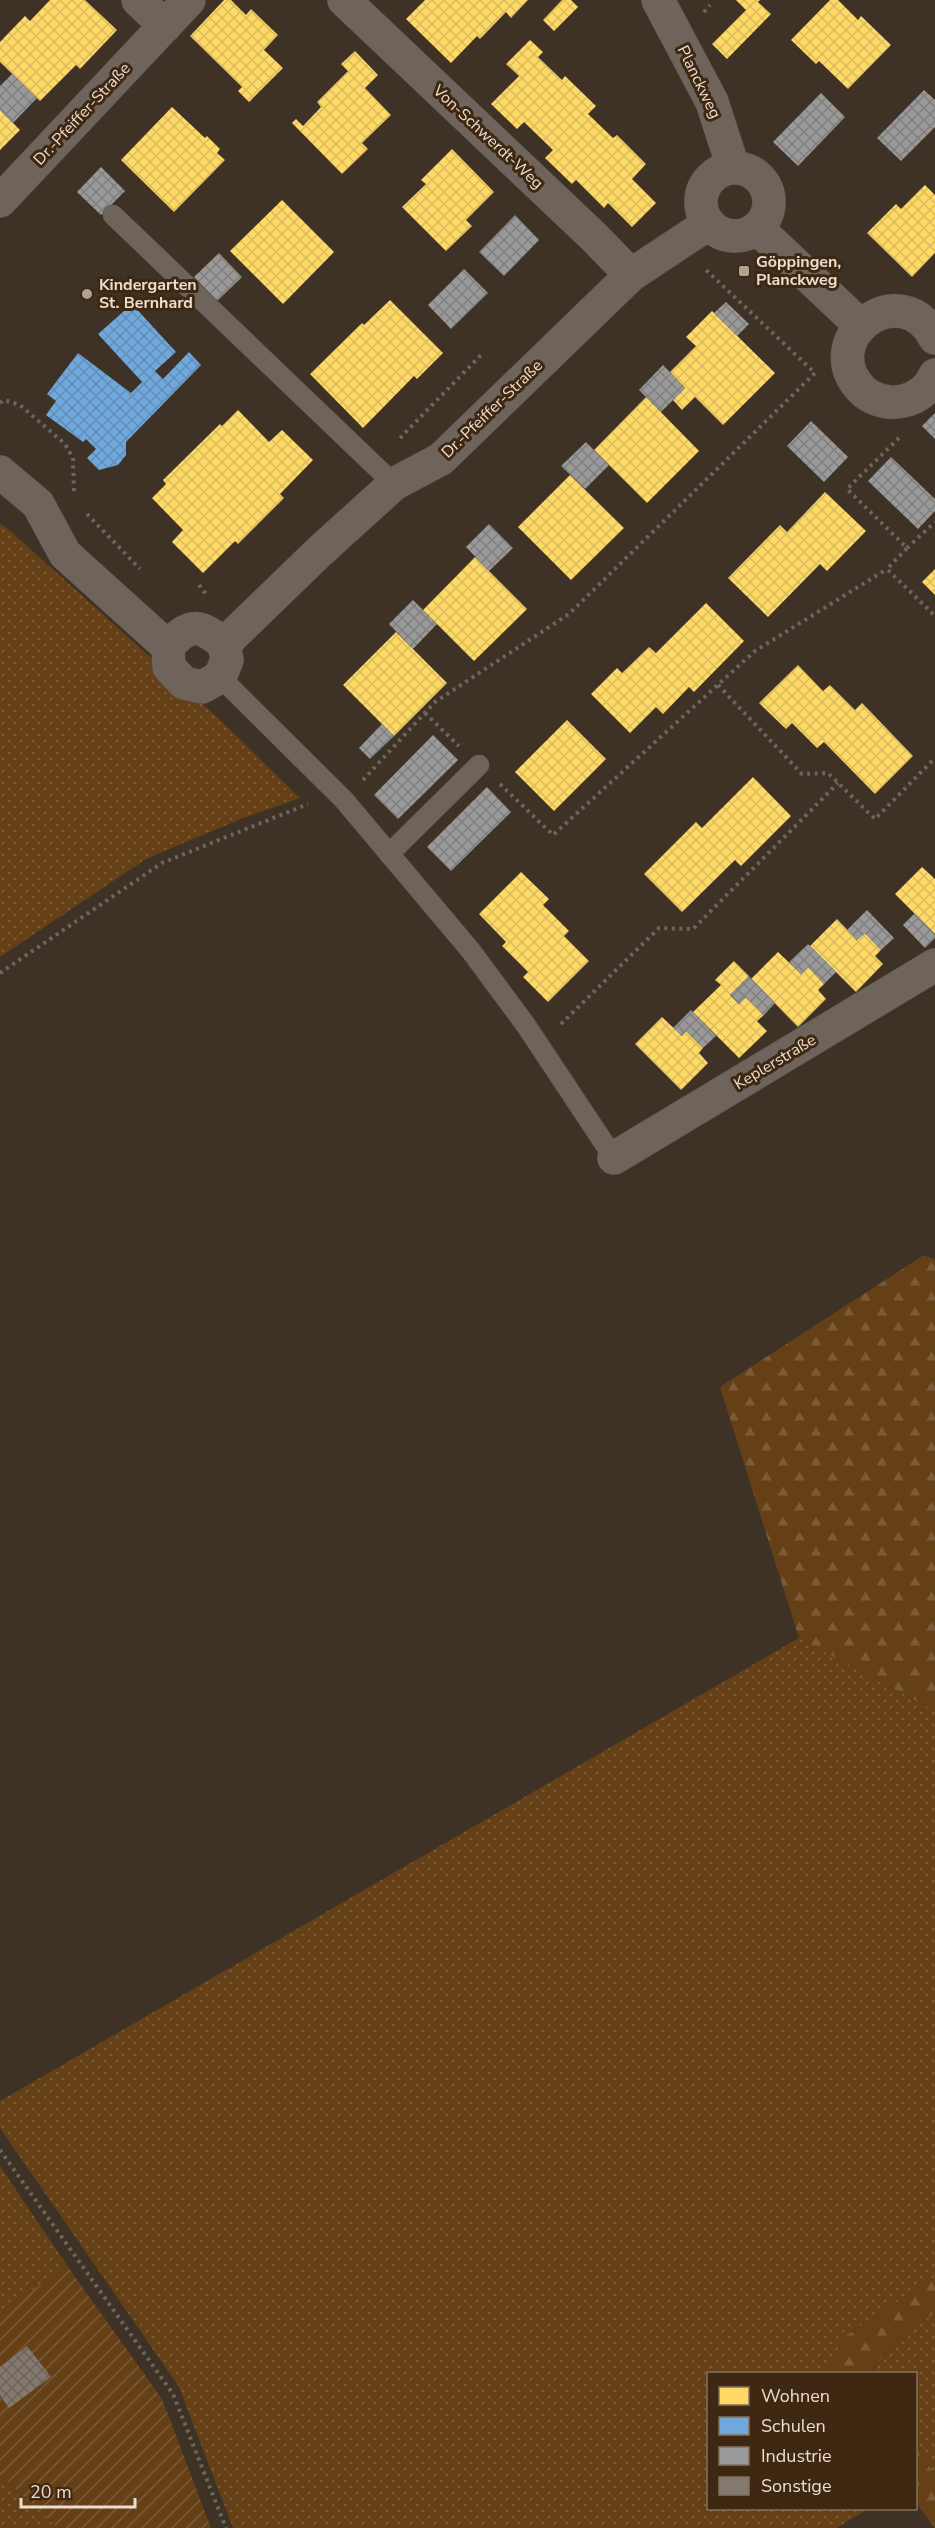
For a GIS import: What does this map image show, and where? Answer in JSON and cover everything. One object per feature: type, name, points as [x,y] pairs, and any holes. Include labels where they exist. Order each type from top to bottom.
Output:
[{"type":"street","points":[[138,0],[165,26],[189,0]]},
{"type":"street","name":"Von-Schwerdt-Weg","points":[[344,0],[594,237],[631,275]]},
{"type":"street","name":"Planckweg","points":[[657,0],[712,102],[733,167]]},
{"type":"street","name":"Dr.-Pfeiffer-Straße","points":[[0,201],[165,26]]},
{"type":"street","points":[[733,167],[753,172],[767,189],[768,210],[757,228],[748,234],[738,236],[726,235],[708,224],[700,204],[705,183],[722,169],[733,167]]},
{"type":"street","name":"Dr.-Pfeiffer-Straße","points":[[224,644],[319,552],[384,474],[441,459],[631,275],[708,224]]},
{"type":"street","points":[[757,228],[860,325]]},
{"type":"street","points":[[935,338],[930,328],[919,318],[904,312],[888,311],[873,316],[860,325],[852,338],[848,353],[849,369],[856,383],[867,394],[880,400],[894,402],[908,400],[921,393],[932,383],[935,375]]},
{"type":"street","points":[[0,472],[38,504],[65,554],[168,647]]},
{"type":"street","points":[[196,627],[209,632],[224,644],[227,660],[220,677],[202,687],[184,683],[169,667],[168,647],[181,632],[196,627]]},
{"type":"street","name":"Keplerstraße","points":[[614,1158],[935,965]]},
{"type":"lane","points":[[114,215],[384,474]]},
{"type":"lane","points":[[220,677],[340,797],[471,951],[539,1045],[614,1158]]},
{"type":"lane","points":[[389,854],[479,765]]},
{"type":"path","points":[[0,973],[162,863],[340,797],[435,702],[569,614],[815,373],[679,243]]},
{"type":"path","points":[[384,474],[482,354]]},
{"type":"path","points":[[0,402],[4,400],[20,405],[65,444],[73,458],[74,510]]},
{"type":"path","points":[[902,435],[847,489],[907,548]]},
{"type":"path","points":[[38,504],[85,512],[142,572]]},
{"type":"path","points":[[553,835],[755,651],[887,569],[935,522]]},
{"type":"path","points":[[887,569],[935,616]]},
{"type":"path","points":[[718,685],[802,774],[828,773],[875,819],[935,758]]},
{"type":"path","points":[[539,1045],[659,928],[693,929],[838,783]]},
{"type":"path","points":[[0,2150],[173,2394],[226,2528]]},
{"type":"green space","points":[[0,524],[217,717],[300,798],[243,818],[146,859],[0,957]]},
{"type":"green space","points":[[924,1255],[935,1260],[935,1711],[799,1638],[720,1387]]},
{"type":"green space","points":[[799,1638],[935,1711],[935,2277],[844,2337],[827,2372],[707,2372],[707,2510],[866,2510],[837,2528],[233,2528],[179,2387],[0,2128],[0,2101]]},
{"type":"green space","points":[[0,2166],[68,2267],[0,2311]]},
{"type":"green space","points":[[68,2267],[162,2399],[211,2528],[58,2528],[0,2475],[0,2311]]},
{"type":"green space","points":[[935,2277],[935,2313],[901,2336],[872,2372],[827,2372],[844,2337]]},
{"type":"green space","points":[[935,2313],[935,2475],[917,2446],[917,2372],[871,2372],[901,2336]]},
{"type":"green space","points":[[917,2446],[935,2475],[935,2528],[917,2504]]},
{"type":"green space","points":[[0,2475],[58,2528],[0,2528]]},
{"type":"building: Wohnen","points":[[50,0],[85,0],[117,30],[80,69],[76,65],[40,101],[0,62],[0,42],[25,16],[30,21]]},
{"type":"building: Wohnen","points":[[224,0],[231,0],[246,15],[251,9],[278,35],[264,50],[283,68],[249,102],[238,91],[242,87],[190,36]]},
{"type":"building: Wohnen","points":[[425,0],[528,0],[511,18],[506,12],[480,39],[477,36],[451,63],[406,19]]},
{"type":"building: Wohnen","points":[[562,0],[571,0],[578,7],[554,31],[543,20]]},
{"type":"building: Wohnen","points":[[736,0],[760,0],[758,2],[771,14],[727,59],[712,44],[746,10]]},
{"type":"building: Wohnen","points":[[830,0],[838,0],[858,20],[861,16],[891,45],[848,89],[819,61],[816,64],[791,40]]},
{"type":"building: Wohnen","points":[[530,40],[543,52],[538,57],[562,80],[565,76],[596,106],[588,114],[613,138],[617,135],[646,164],[632,179],[656,203],[632,227],[608,203],[604,208],[576,180],[572,184],[545,158],[553,150],[524,122],[517,129],[491,104],[519,76],[506,64]]},
{"type":"building: Wohnen","points":[[355,51],[378,75],[365,88],[391,115],[362,143],[368,149],[342,174],[292,123],[296,119],[303,126],[321,107],[317,102],[348,71],[341,64]]},
{"type":"building: Wohnen","points":[[172,107],[220,149],[217,153],[225,160],[174,212],[121,160]]},
{"type":"building: Wohnen","points":[[0,110],[20,130],[0,150]]},
{"type":"building: Wohnen","points":[[452,149],[494,192],[466,220],[472,226],[446,251],[402,207],[426,184],[421,180]]},
{"type":"building: Wohnen","points":[[925,185],[935,195],[935,253],[912,277],[867,233],[896,204],[901,209]]},
{"type":"building: Wohnen","points":[[282,200],[334,252],[283,304],[230,251]]},
{"type":"building: Wohnen","points":[[390,300],[443,353],[417,379],[414,376],[363,428],[310,374],[362,323],[364,325]]},
{"type":"building: Wohnen","points":[[712,311],[775,373],[723,425],[695,397],[682,410],[673,400],[685,388],[670,372],[696,346],[686,337]]},
{"type":"building: Wohnen","points":[[646,397],[699,451],[647,503],[594,450]]},
{"type":"building: Wohnen","points":[[238,410],[269,442],[282,430],[313,460],[280,494],[284,498],[238,544],[235,541],[203,573],[172,542],[183,530],[152,498],[166,484],[163,480],[220,424],[222,426]]},
{"type":"building: Wohnen","points":[[570,475],[624,528],[571,580],[518,527]]},
{"type":"building: Wohnen","points":[[825,492],[866,531],[827,571],[820,564],[768,617],[728,578],[780,525],[787,532]]},
{"type":"building: Wohnen","points":[[475,557],[527,609],[474,661],[423,610]]},
{"type":"building: Wohnen","points":[[935,569],[935,595],[922,582]]},
{"type":"building: Wohnen","points":[[706,603],[744,641],[694,692],[689,687],[663,714],[656,707],[630,733],[591,694],[617,668],[622,673],[649,647],[656,653]]},
{"type":"building: Wohnen","points":[[396,632],[447,683],[394,736],[343,685]]},
{"type":"building: Wohnen","points":[[798,665],[823,691],[830,685],[855,710],[862,703],[913,756],[875,794],[824,742],[817,748],[792,723],[786,729],[759,703]]},
{"type":"building: Wohnen","points":[[567,720],[606,759],[554,811],[515,772]]},
{"type":"building: Wohnen","points":[[753,777],[791,816],[741,866],[735,860],[682,912],[644,874],[696,822],[702,828]]},
{"type":"building: Wohnen","points":[[922,867],[935,879],[935,934],[895,894]]},
{"type":"building: Wohnen","points":[[521,872],[549,899],[543,905],[569,931],[564,936],[589,961],[548,1002],[523,977],[528,972],[502,946],[506,942],[479,914]]},
{"type":"building: Wohnen","points":[[837,919],[857,940],[865,933],[881,950],[875,956],[883,964],[856,992],[810,946]]},
{"type":"building: Wohnen","points":[[778,952],[801,974],[808,967],[824,984],[818,990],[826,999],[798,1027],[751,979]]},
{"type":"building: Wohnen","points":[[734,961],[749,976],[730,995],[739,1004],[746,997],[764,1015],[757,1021],[767,1031],[739,1058],[693,1012],[721,985],[715,980]]},
{"type":"building: Wohnen","points":[[662,1017],[682,1036],[686,1031],[703,1048],[699,1053],[708,1063],[681,1090],[635,1044]]},
{"type":"building: Schulen","points":[[132,304],[176,352],[155,371],[163,379],[189,352],[201,365],[126,442],[126,455],[118,465],[99,470],[87,458],[96,449],[86,439],[83,442],[46,415],[56,401],[47,394],[78,353],[131,393],[142,382],[98,334]]},
{"type":"building: Industrie","points":[[12,74],[37,98],[13,123],[0,110],[0,86]]},
{"type":"building: Industrie","points":[[924,90],[935,100],[935,127],[901,161],[877,138]]},
{"type":"building: Industrie","points":[[821,93],[845,117],[798,166],[773,142]]},
{"type":"building: Industrie","points":[[101,167],[125,191],[101,215],[77,192]]},
{"type":"building: Industrie","points":[[515,215],[539,240],[504,276],[479,252]]},
{"type":"building: Industrie","points":[[219,253],[242,277],[217,301],[194,277]]},
{"type":"building: Industrie","points":[[464,269],[488,293],[451,329],[428,305]]},
{"type":"building: Industrie","points":[[726,302],[749,324],[737,336],[714,313]]},
{"type":"building: Industrie","points":[[663,365],[685,388],[661,412],[639,390]]},
{"type":"building: Industrie","points":[[935,413],[935,439],[922,426]]},
{"type":"building: Industrie","points":[[811,421],[848,457],[824,482],[787,446]]},
{"type":"building: Industrie","points":[[586,442],[609,465],[585,489],[561,466]]},
{"type":"building: Industrie","points":[[891,457],[935,499],[935,511],[918,529],[868,481]]},
{"type":"building: Industrie","points":[[489,524],[513,548],[489,571],[466,547]]},
{"type":"building: Industrie","points":[[413,600],[437,624],[413,649],[389,624]]},
{"type":"building: Industrie","points":[[382,724],[394,736],[370,759],[359,748]]},
{"type":"building: Industrie","points":[[433,735],[458,760],[398,819],[374,795]]},
{"type":"building: Industrie","points":[[487,787],[511,812],[451,871],[427,847]]},
{"type":"building: Industrie","points":[[867,910],[894,938],[881,950],[865,933],[857,940],[847,930]]},
{"type":"building: Industrie","points":[[915,913],[935,934],[935,938],[925,948],[903,925]]},
{"type":"building: Industrie","points":[[808,944],[836,972],[824,984],[808,967],[801,974],[789,962]]},
{"type":"building: Industrie","points":[[749,976],[775,1003],[764,1015],[746,997],[739,1004],[730,995]]},
{"type":"building: Industrie","points":[[691,1010],[716,1036],[703,1048],[686,1031],[682,1036],[673,1028]]},
{"type":"building: Sonstige","points":[[27,2346],[51,2377],[9,2408],[0,2395],[0,2367]]},
{"type":"place","name":"Göppingen, Planckweg","points":[[744,271]]},
{"type":"place","name":"Kindergarten St. Bernhard","points":[[87,294]]}]
